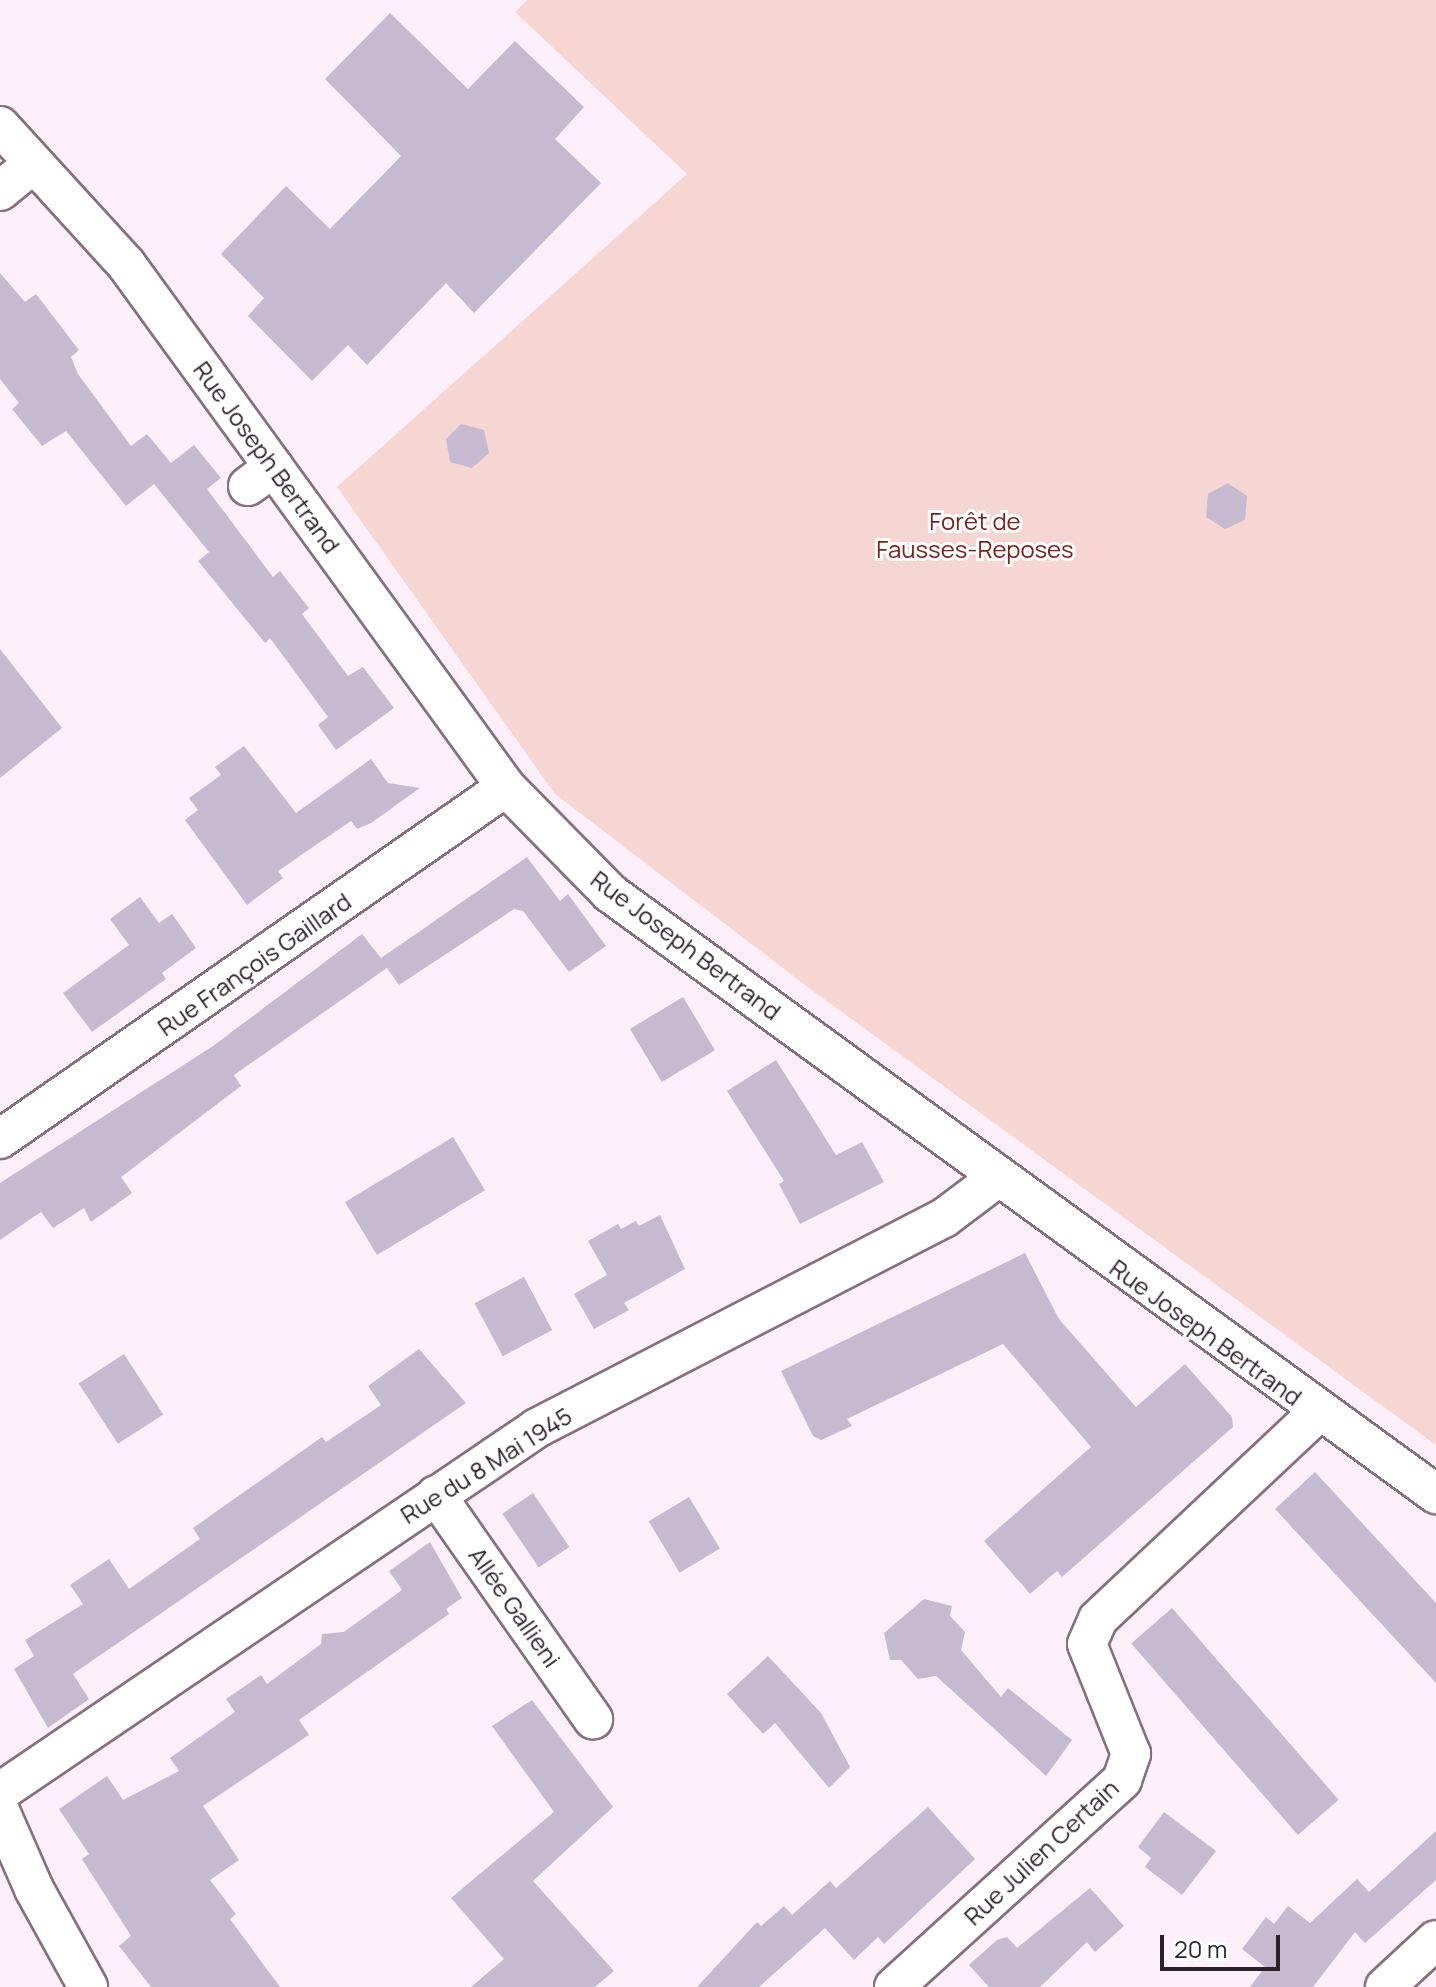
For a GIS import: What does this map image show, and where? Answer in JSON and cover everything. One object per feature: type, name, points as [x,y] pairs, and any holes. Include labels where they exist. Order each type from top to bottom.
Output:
[{"type":"street","name":"Rue Joseph Bertrand","points":[[0,126],[126,264],[261,477],[506,787],[627,906],[1317,1413],[1436,1494]]},
{"type":"street","points":[[0,191],[33,164]]},
{"type":"street","name":"Rue François Gaillard","points":[[0,1139],[506,787]]},
{"type":"street","name":"Rue du 8 Mai 1945","points":[[0,1792],[537,1428],[944,1218],[997,1178]]},
{"type":"street","name":"Rue Julien Certain","points":[[894,1987],[1122,1780],[1131,1754],[1090,1664],[1087,1644],[1098,1619],[1317,1413]]},
{"type":"street","name":"Allée Gallieni","points":[[436,1495],[593,1719]]},
{"type":"street","points":[[0,1811],[34,1889],[88,1987]]},
{"type":"street","points":[[1385,1987],[1436,1940]]},
{"type":"green space","name":"Forêt de Fausses-Reposes","points":[[527,0],[1436,0],[1436,1445],[809,988],[555,794],[337,487],[687,174],[515,12]]},
{"type":"building","points":[[390,13],[468,89],[515,41],[584,107],[555,139],[601,183],[474,313],[446,283],[367,365],[348,345],[312,381],[248,316],[264,298],[221,254],[286,186],[330,229],[401,156],[325,79]]},
{"type":"building","points":[[0,273],[25,302],[36,294],[79,350],[71,357],[78,374],[131,446],[147,434],[171,463],[194,445],[221,478],[207,489],[273,577],[280,571],[309,608],[302,614],[348,676],[363,667],[394,708],[336,750],[318,725],[328,717],[270,638],[265,643],[198,561],[209,552],[154,484],[126,506],[66,431],[42,446],[12,409],[19,403],[0,379]]},
{"type":"building","points":[[461,424],[484,430],[489,453],[472,468],[450,462],[446,439]]},
{"type":"building","points":[[1228,483],[1247,496],[1245,520],[1225,529],[1206,517],[1208,494]]},
{"type":"building","points":[[0,649],[62,728],[0,778]]},
{"type":"building","points":[[244,746],[296,813],[371,759],[388,783],[420,788],[371,823],[357,829],[351,821],[278,871],[283,878],[247,905],[185,820],[198,810],[189,798],[221,775],[215,767]]},
{"type":"building","points":[[527,857],[560,901],[568,894],[606,946],[569,972],[523,911],[514,909],[399,985],[387,968],[234,1075],[241,1086],[121,1177],[132,1193],[91,1222],[84,1208],[53,1228],[41,1212],[0,1240],[0,1183],[213,1046],[362,934],[381,958]]},
{"type":"building","points":[[140,897],[159,923],[172,914],[196,948],[162,973],[166,979],[92,1032],[63,993],[129,945],[110,919]]},
{"type":"building","points":[[683,997],[715,1050],[662,1082],[630,1029]]},
{"type":"building","points":[[776,1060],[836,1155],[862,1142],[884,1182],[800,1224],[779,1184],[784,1181],[727,1091]]},
{"type":"building","points":[[453,1137],[485,1190],[377,1255],[345,1202]]},
{"type":"building","points":[[660,1215],[685,1269],[624,1303],[629,1310],[594,1329],[574,1294],[607,1275],[588,1241],[618,1224],[621,1229],[636,1221],[639,1226]]},
{"type":"building","points":[[1025,1253],[1059,1319],[1136,1407],[1185,1364],[1232,1417],[1233,1427],[1062,1577],[1057,1571],[1030,1594],[984,1541],[1091,1447],[1003,1344],[847,1419],[852,1426],[821,1440],[813,1436],[781,1371]]},
{"type":"building","points":[[524,1277],[552,1330],[503,1356],[475,1303]]},
{"type":"building","points":[[419,1349],[466,1403],[73,1674],[89,1699],[48,1728],[14,1669],[34,1656],[25,1640],[83,1604],[70,1585],[109,1559],[129,1589],[200,1539],[193,1528],[322,1437],[326,1442],[381,1405],[368,1386]]},
{"type":"building","points":[[124,1354],[163,1414],[118,1444],[79,1383]]},
{"type":"building","points":[[1315,1472],[1436,1603],[1436,1683],[1275,1509]]},
{"type":"building","points":[[533,1493],[569,1547],[539,1568],[502,1514]]},
{"type":"building","points":[[689,1497],[720,1548],[680,1573],[649,1521]]},
{"type":"building","points":[[430,1542],[462,1598],[446,1609],[449,1614],[299,1720],[309,1735],[203,1806],[239,1860],[210,1880],[236,1914],[230,1919],[280,1987],[151,1987],[119,1946],[131,1936],[82,1859],[89,1854],[59,1809],[107,1776],[123,1800],[179,1771],[170,1758],[235,1712],[226,1699],[261,1675],[267,1684],[321,1644],[322,1634],[344,1632],[402,1590],[389,1571]]},
{"type":"building","points":[[924,1599],[952,1606],[950,1616],[965,1632],[961,1650],[1001,1697],[1008,1688],[1072,1740],[1046,1776],[936,1676],[918,1679],[901,1660],[890,1660],[884,1633]]},
{"type":"building","points":[[1172,1608],[1339,1800],[1298,1835],[1131,1643]]},
{"type":"building","points":[[768,1656],[821,1713],[850,1767],[829,1788],[775,1723],[763,1734],[727,1694]]},
{"type":"building","points":[[532,1700],[613,1807],[533,1881],[614,1971],[595,1987],[471,1987],[504,1959],[451,1898],[554,1812],[492,1726]]},
{"type":"building","points":[[928,1807],[975,1859],[884,1944],[878,1937],[854,1960],[825,1928],[759,1987],[697,1987],[757,1922],[761,1926],[784,1906],[792,1915],[830,1881],[836,1888]]},
{"type":"building","points":[[1164,1812],[1216,1851],[1182,1895],[1145,1867],[1151,1858],[1138,1847]]},
{"type":"building","points":[[1436,1831],[1436,1880],[1365,1943],[1355,1932],[1313,1987],[1250,1987],[1265,1967],[1242,1949],[1266,1917],[1274,1924],[1288,1906],[1310,1923],[1357,1879],[1369,1892]]},
{"type":"building","points":[[1090,1888],[1124,1926],[1095,1952],[1087,1942],[1040,1987],[989,1987],[969,1965],[997,1940],[1007,1937],[1017,1948]]}]
